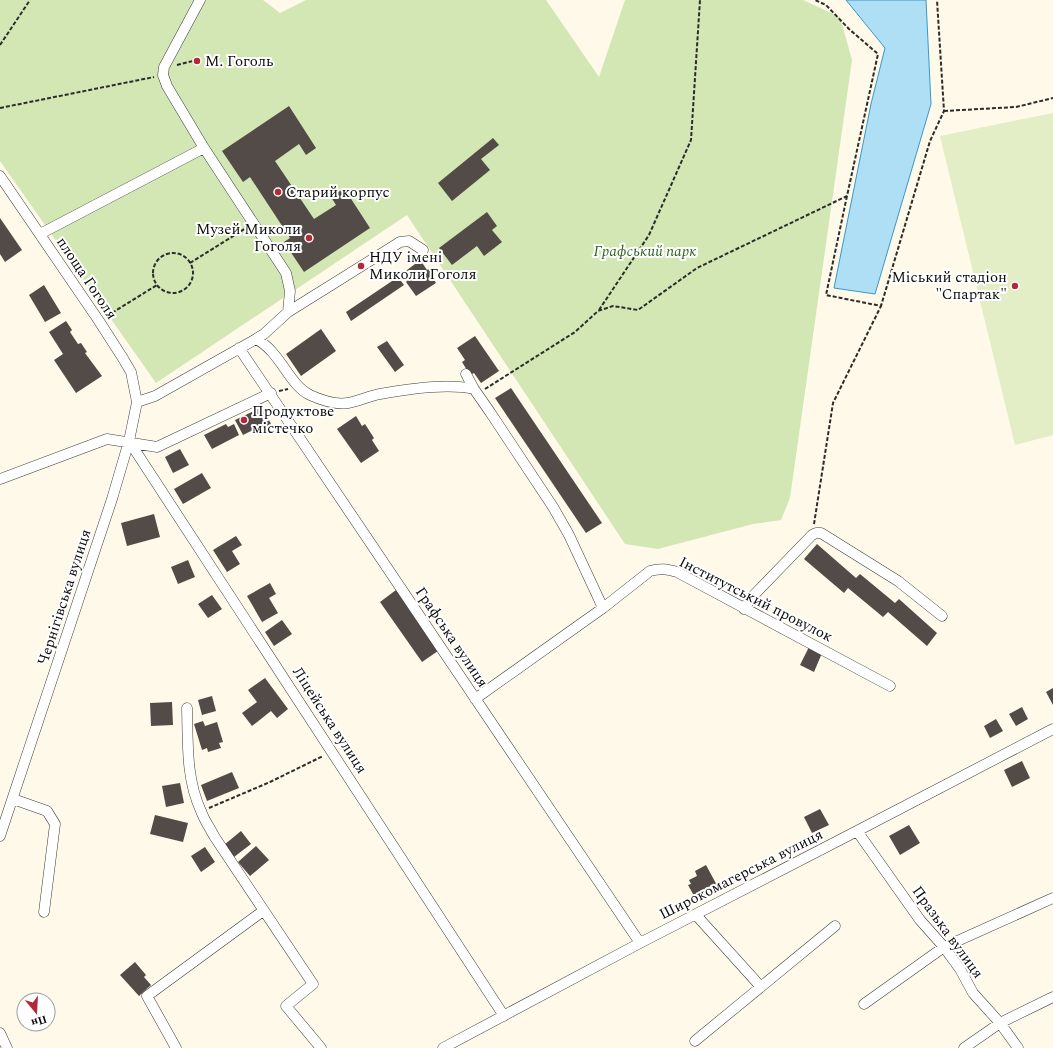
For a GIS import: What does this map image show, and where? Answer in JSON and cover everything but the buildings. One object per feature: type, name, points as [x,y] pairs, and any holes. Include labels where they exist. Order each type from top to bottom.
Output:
[{"type":"street","points":[[200,0],[164,71],[167,86],[204,148],[286,272],[290,291],[288,312]]},
{"type":"street","points":[[40,234],[204,148]]},
{"type":"street","name":"площа Гоголя","points":[[0,176],[99,321],[130,372],[137,402]]},
{"type":"street","points":[[137,402],[155,396],[256,339],[264,334],[288,312],[400,242],[409,241],[423,250]]},
{"type":"street","points":[[256,339],[264,343],[275,354],[299,387],[309,395],[337,404],[347,403],[380,394],[433,388],[461,386],[476,391]]},
{"type":"street","name":"Графська вулиця","points":[[239,348],[271,393],[640,943]]},
{"type":"street","points":[[466,374],[553,507],[569,535],[603,608]]},
{"type":"street","points":[[0,479],[107,439],[129,441],[157,447],[271,393]]},
{"type":"street","name":"Чернігівська вулиця","points":[[0,836],[112,499],[129,441],[137,402]]},
{"type":"street","name":"Ліцейська вулиця","points":[[129,441],[504,1016]]},
{"type":"street","points":[[744,608],[751,598],[812,535],[820,533],[898,580],[942,616]]},
{"type":"street","name":"Інститутський провулок","points":[[475,699],[603,608],[650,571],[658,569],[667,569],[677,572],[890,686]]},
{"type":"street","points":[[187,708],[189,771],[200,811],[214,836],[313,984],[286,1006],[321,1048]]},
{"type":"street","name":"Широкомагерська вулиця","points":[[443,1048],[455,1045],[504,1016],[640,943],[857,832],[1053,728]]},
{"type":"street","points":[[13,799],[46,811],[55,824],[44,912]]},
{"type":"street","name":"Празька вулиця","points":[[857,832],[920,920],[944,947],[960,969],[973,993],[1000,1023],[1018,1048]]},
{"type":"street","points":[[864,1004],[944,947],[1053,898]]},
{"type":"street","points":[[176,1048],[147,996],[263,911]]},
{"type":"street","points":[[696,915],[761,987]]},
{"type":"street","points":[[695,1041],[835,926]]},
{"type":"street","points":[[964,1048],[1000,1023],[1053,997]]},
{"type":"street","points":[[0,1033],[7,1048]]},
{"type":"path","points":[[0,45],[30,0]]},
{"type":"path","points":[[476,391],[575,332],[598,311],[649,235],[691,140],[700,0]]},
{"type":"path","points":[[815,0],[826,5],[849,29],[878,54],[826,295],[881,306]]},
{"type":"path","points":[[812,535],[833,403],[881,306],[930,141],[944,111],[938,0]]},
{"type":"path","points":[[0,108],[164,71],[193,61]]},
{"type":"path","points":[[944,111],[1016,107],[1053,98]]},
{"type":"path","points":[[598,311],[613,306],[638,310],[697,268],[847,196]]},
{"type":"path","points":[[190,263],[254,223]]},
{"type":"path","points":[[179,254],[190,263],[193,275],[188,286],[184,290],[172,293],[166,292],[157,285],[153,272],[159,259],[165,255],[179,254]]},
{"type":"path","points":[[99,321],[157,285]]},
{"type":"path","points":[[271,393],[299,387]]},
{"type":"path","points":[[200,811],[270,782],[332,752]]},
{"type":"green space","name":"Графський парк","points":[[0,0],[263,0],[280,13],[306,0],[546,0],[599,77],[625,0],[803,0],[840,17],[852,60],[790,498],[781,520],[753,524],[658,549],[625,544],[407,215],[156,383],[0,161]]},
{"type":"green space","name":"Міський стадіон \"Спартак\"","points":[[1053,113],[1053,435],[1015,445],[940,136]]},
{"type":"water","points":[[846,0],[926,0],[931,104],[875,294],[834,288],[871,104],[885,48]]},
{"type":"place","name":"М. Гоголь","points":[[197,61]]},
{"type":"place","name":"Старий корпус","points":[[278,192]]},
{"type":"place","name":"Музей Миколи Гоголя","points":[[309,238]]},
{"type":"place","name":"НДУ імені Миколи Гоголя","points":[[361,266]]},
{"type":"place","name":"Міський стадіон \"Спартак\"","points":[[1015,286]]},
{"type":"place","name":"Продуктове містечко","points":[[244,420]]}]
